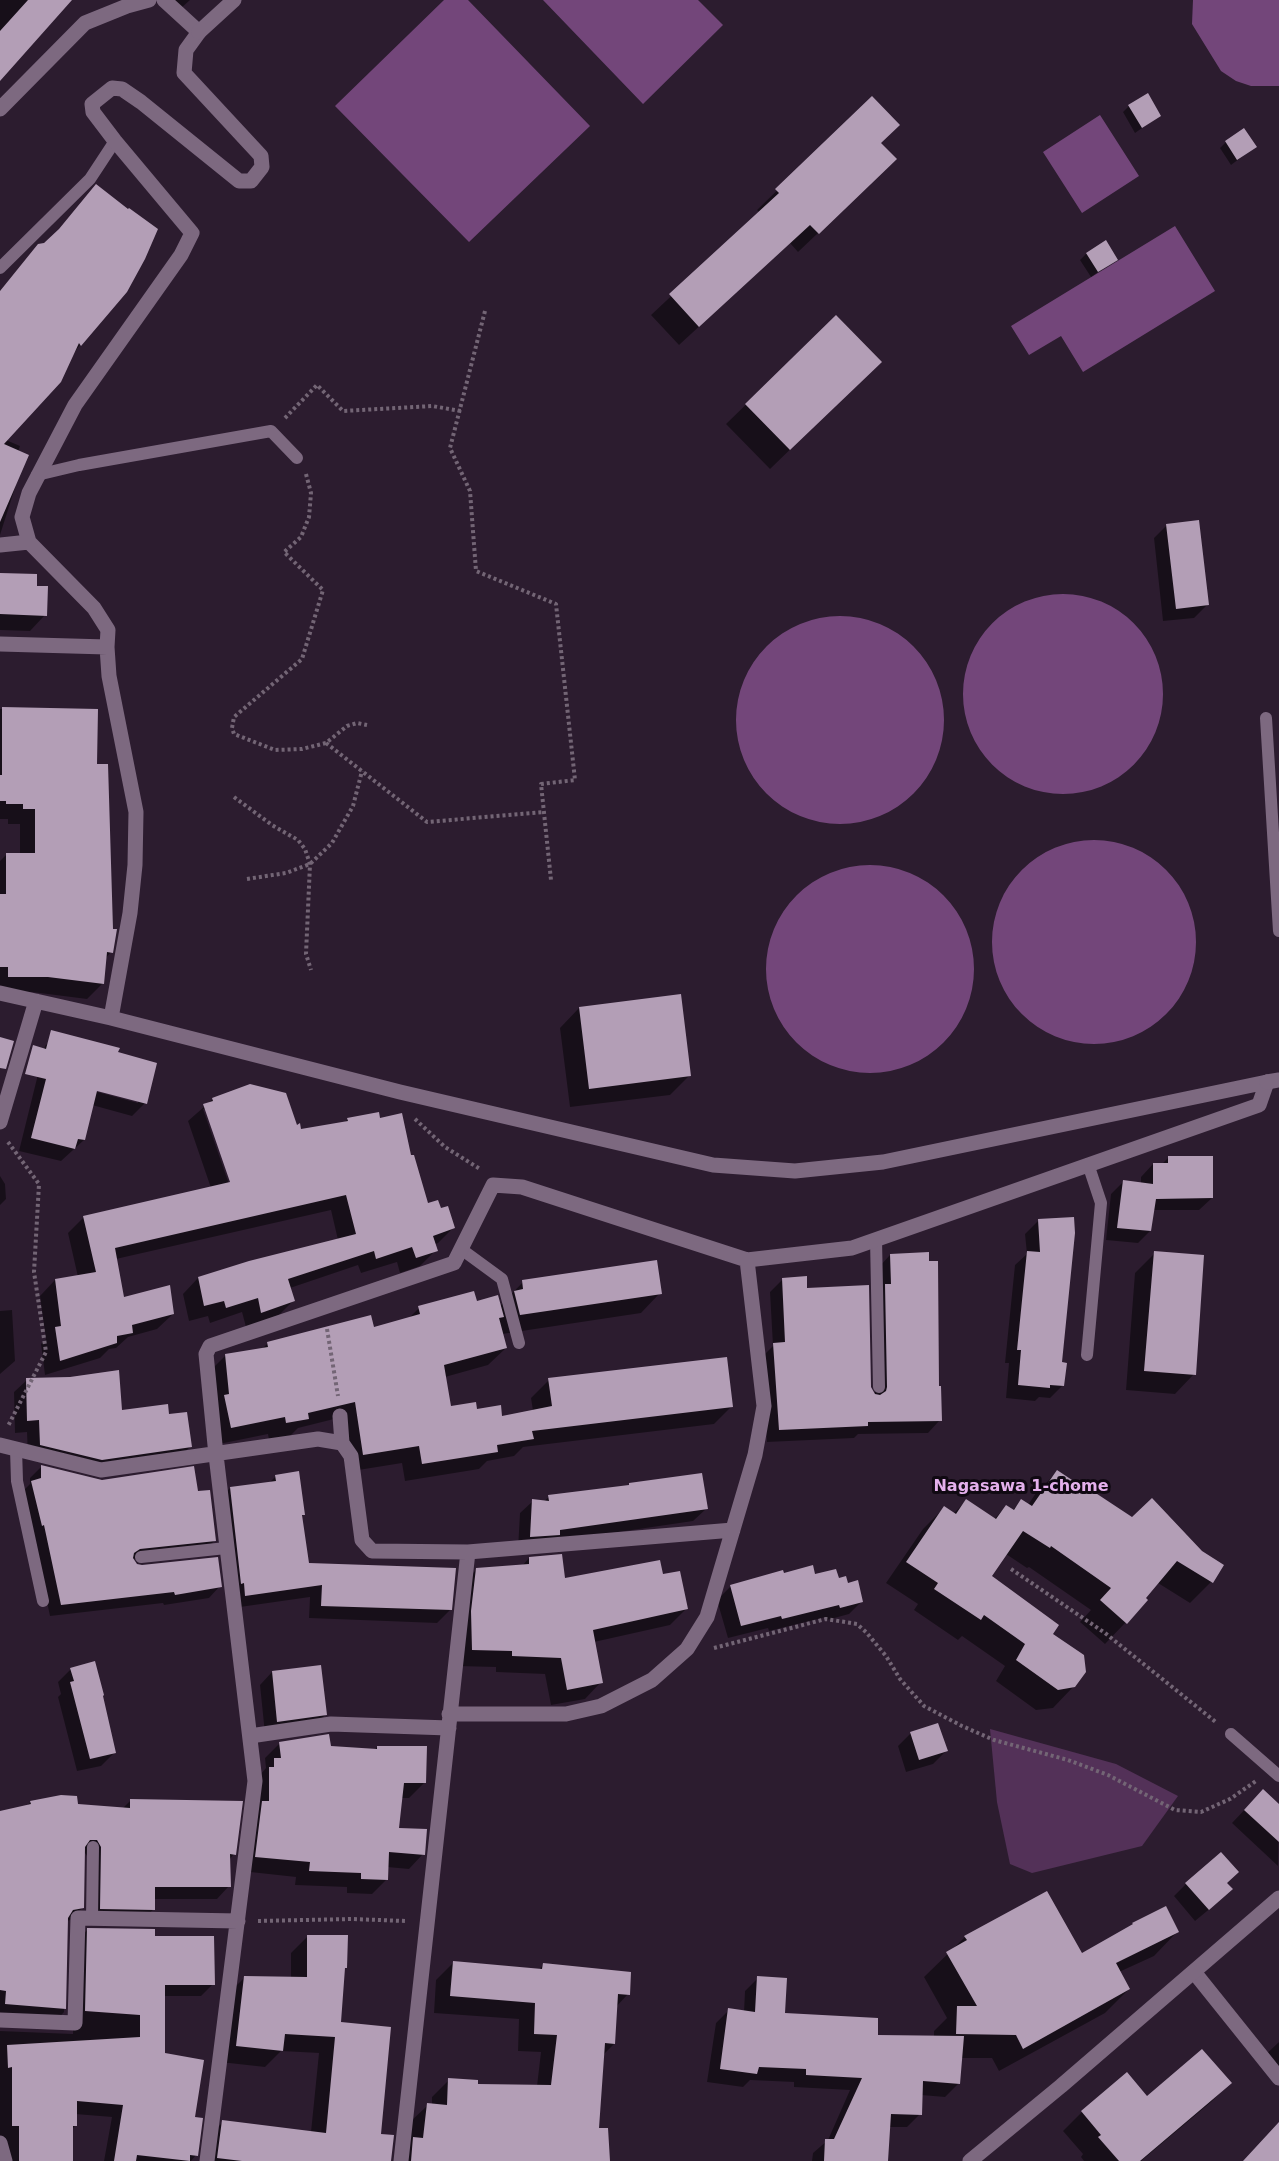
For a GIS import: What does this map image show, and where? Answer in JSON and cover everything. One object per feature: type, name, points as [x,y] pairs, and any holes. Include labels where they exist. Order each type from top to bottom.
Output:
[{"type":"street","points":[[0,109],[85,23],[149,0]]},
{"type":"street","points":[[164,0],[199,32]]},
{"type":"street","points":[[111,1018],[132,894],[136,812],[131,779],[117,722],[107,647],[108,630],[94,608],[29,542],[22,517],[29,492],[75,405],[181,255],[192,233],[115,141],[93,112],[92,104],[112,88],[122,89],[227,173],[239,181],[251,181],[262,167],[261,156],[184,73],[186,50],[199,32],[234,0]]},
{"type":"street","points":[[0,545],[29,542]]},
{"type":"street","points":[[0,644],[107,647]]},
{"type":"street","points":[[0,993],[111,1018],[400,1092],[713,1166],[795,1171],[883,1162],[1273,1081]]},
{"type":"street","points":[[0,1122],[36,1001]]},
{"type":"street","points":[[207,2161],[255,1781],[216,1455],[206,1354],[210,1346],[454,1263],[493,1185],[522,1187],[747,1260],[852,1248],[1259,1105],[1273,1081]]},
{"type":"street","points":[[250,1736],[332,1724],[449,1721],[566,1714],[601,1706],[652,1680],[687,1649],[707,1617],[755,1455],[764,1406],[747,1260]]},
{"type":"street","points":[[340,1416],[342,1443],[351,1456],[362,1540],[372,1551],[468,1552],[733,1530]]},
{"type":"street","points":[[3,1439],[16,1449],[101,1470],[318,1439],[342,1443]]},
{"type":"street","points":[[401,2161],[468,1552]]},
{"type":"street","points":[[974,2160],[1279,1898]]},
{"type":"street","points":[[0,2020],[75,2024],[78,1918],[238,1922]]},
{"type":"street","points":[[1194,1972],[1279,2078]]},
{"type":"street","points":[[0,2143],[5,2161]]},
{"type":"lane","points":[[0,268],[90,180],[115,141]]},
{"type":"lane","points":[[37,476],[79,465],[271,431],[297,458]]},
{"type":"lane","points":[[1266,718],[1279,931]]},
{"type":"lane","points":[[1087,1355],[1101,1203],[1088,1164]]},
{"type":"lane","points":[[876,1239],[879,1388]]},
{"type":"lane","points":[[461,1250],[502,1279],[519,1343]]},
{"type":"lane","points":[[16,1449],[17,1481],[43,1601]]},
{"type":"lane","points":[[141,1557],[226,1548]]},
{"type":"lane","points":[[1231,1734],[1275,1773]]},
{"type":"lane","points":[[92,1919],[93,1848]]},
{"type":"path","points":[[485,311],[450,448],[470,491],[476,571],[556,604],[575,780],[541,784],[551,880]]},
{"type":"path","points":[[271,431],[317,385],[344,411],[432,406],[461,411]]},
{"type":"path","points":[[297,458],[307,476],[311,492],[309,517],[301,537],[284,552],[322,590],[302,658],[234,717],[232,728],[234,734],[275,750],[302,749],[326,743],[346,726],[357,723],[367,725]]},
{"type":"path","points":[[326,743],[428,822],[544,812]]},
{"type":"path","points":[[247,879],[286,873],[310,864],[332,843],[348,815],[353,806],[362,771]]},
{"type":"path","points":[[234,797],[272,825],[298,840],[305,849],[310,864],[306,954],[311,970]]},
{"type":"path","points":[[400,1092],[415,1119],[445,1148],[483,1171],[493,1185]]},
{"type":"path","points":[[3,1439],[46,1352],[34,1272],[39,1184],[6,1140]]},
{"type":"path","points":[[326,1322],[338,1395]]},
{"type":"path","points":[[1011,1569],[1105,1633],[1231,1734]]},
{"type":"path","points":[[687,1649],[708,1650],[826,1619],[857,1624],[886,1656],[900,1679],[924,1706],[994,1740],[1068,1760],[1108,1775],[1175,1810],[1201,1812],[1230,1799],[1275,1773]]},
{"type":"path","points":[[238,1922],[351,1919],[428,1922]]},
{"type":"shaded area","points":[[444,0],[468,0],[590,126],[469,242],[335,106]]},
{"type":"shaded area","points":[[543,0],[698,0],[723,25],[643,104]]},
{"type":"shaded area","points":[[1193,0],[1279,0],[1279,86],[1251,86],[1236,81],[1221,71],[1192,24]]},
{"type":"shaded area","points":[[1100,115],[1139,176],[1082,213],[1043,152]]},
{"type":"shaded area","points":[[1175,226],[1215,291],[1083,372],[1061,336],[1029,355],[1011,326]]},
{"type":"shaded area","points":[[1063,594],[1082,596],[1101,602],[1134,623],[1155,656],[1161,675],[1163,694],[1161,713],[1155,732],[1134,765],[1101,786],[1082,792],[1063,794],[1044,792],[1025,786],[992,765],[971,732],[965,713],[963,694],[965,675],[971,656],[992,623],[1025,602],[1044,596]]},
{"type":"shaded area","points":[[840,616],[860,618],[880,624],[906,640],[920,654],[936,680],[942,700],[944,720],[942,740],[936,760],[920,786],[906,800],[880,816],[860,822],[840,824],[820,822],[800,816],[774,800],[760,786],[744,760],[738,740],[736,720],[738,700],[744,680],[760,654],[774,640],[800,624],[820,618]]},
{"type":"shaded area","points":[[1094,840],[1114,842],[1142,852],[1159,863],[1173,877],[1188,903],[1194,922],[1196,942],[1194,962],[1184,990],[1173,1007],[1159,1021],[1133,1036],[1114,1042],[1094,1044],[1074,1042],[1046,1032],[1029,1021],[1015,1007],[1000,981],[994,962],[992,942],[994,922],[1004,894],[1015,877],[1029,863],[1055,848],[1074,842]]},
{"type":"shaded area","points":[[860,865],[880,865],[910,872],[928,882],[944,895],[957,911],[967,929],[974,969],[967,1009],[957,1027],[944,1043],[928,1056],[910,1066],[880,1073],[860,1073],[830,1066],[804,1050],[789,1035],[773,1009],[766,979],[766,959],[773,929],[789,903],[804,888],[830,872]]},
{"type":"shaded area","points":[[990,1729],[1116,1764],[1178,1796],[1142,1846],[1032,1873],[1010,1864],[997,1802]]},
{"type":"building","points":[[28,0],[72,0],[0,81],[0,31]]},
{"type":"building","points":[[1148,93],[1161,116],[1142,128],[1128,105]]},
{"type":"building","points":[[872,96],[900,125],[881,143],[897,159],[819,234],[810,225],[699,327],[669,294],[779,193],[775,189]]},
{"type":"building","points":[[1244,128],[1257,147],[1237,160],[1225,141]]},
{"type":"building","points":[[96,184],[158,229],[127,292],[81,346],[79,343],[61,382],[4,444],[29,455],[0,522],[0,291],[38,244],[44,243],[59,229]]},
{"type":"building","points":[[1106,240],[1118,260],[1098,272],[1086,253]]},
{"type":"building","points":[[836,315],[882,362],[790,450],[745,404]]},
{"type":"building","points":[[1199,520],[1209,605],[1176,609],[1166,524]]},
{"type":"building","points":[[0,573],[37,574],[37,586],[48,586],[47,616],[0,614]]},
{"type":"building","points":[[2,707],[98,709],[97,764],[108,764],[113,929],[117,929],[113,953],[107,952],[104,984],[48,977],[8,977],[8,967],[0,967],[0,894],[6,894],[6,853],[35,853],[35,809],[23,809],[23,804],[6,804],[6,801],[0,801]]},
{"type":"building","points":[[681,994],[691,1076],[589,1089],[579,1007]]},
{"type":"building","points":[[51,1030],[120,1048],[118,1052],[157,1063],[147,1104],[97,1091],[85,1140],[78,1139],[75,1149],[31,1138],[46,1079],[25,1074],[33,1045],[46,1049]]},
{"type":"building","points":[[0,1037],[14,1041],[6,1069],[0,1068]]},
{"type":"building","points":[[250,1084],[286,1093],[297,1125],[300,1123],[301,1129],[348,1121],[347,1118],[379,1112],[380,1118],[402,1113],[411,1155],[414,1155],[428,1203],[438,1200],[441,1208],[448,1206],[455,1228],[433,1236],[438,1251],[416,1258],[412,1247],[376,1259],[374,1251],[288,1279],[295,1301],[261,1313],[258,1298],[226,1308],[224,1301],[204,1306],[198,1277],[249,1261],[356,1234],[346,1195],[115,1248],[124,1297],[170,1285],[174,1314],[132,1325],[133,1333],[117,1336],[117,1343],[60,1361],[55,1327],[61,1326],[55,1279],[96,1272],[83,1216],[230,1182],[203,1104],[213,1101],[212,1098]]},
{"type":"building","points":[[1168,1156],[1213,1156],[1213,1198],[1156,1199],[1151,1231],[1117,1228],[1123,1180],[1153,1184],[1153,1163],[1168,1163]]},
{"type":"building","points":[[1074,1217],[1075,1233],[1062,1362],[1067,1363],[1064,1386],[1050,1385],[1050,1388],[1018,1385],[1021,1350],[1017,1350],[1027,1251],[1040,1252],[1038,1219]]},
{"type":"building","points":[[1154,1251],[1204,1255],[1196,1375],[1144,1371]]},
{"type":"building","points":[[929,1252],[929,1261],[938,1261],[939,1386],[941,1386],[942,1421],[868,1422],[868,1426],[779,1430],[773,1343],[785,1342],[782,1278],[807,1276],[807,1288],[869,1285],[871,1387],[875,1394],[880,1395],[886,1391],[887,1387],[885,1284],[891,1284],[890,1254]]},
{"type":"building","points":[[657,1260],[662,1294],[520,1315],[514,1291],[523,1289],[522,1280]]},
{"type":"building","points":[[474,1291],[477,1301],[498,1295],[504,1317],[499,1318],[507,1348],[444,1365],[451,1406],[476,1402],[477,1409],[501,1405],[502,1416],[552,1406],[548,1378],[727,1357],[733,1407],[532,1431],[534,1439],[497,1445],[498,1452],[422,1464],[419,1446],[363,1455],[355,1402],[308,1413],[309,1419],[286,1423],[285,1417],[231,1428],[224,1395],[229,1394],[225,1354],[268,1347],[267,1342],[371,1315],[374,1327],[420,1314],[418,1306]]},
{"type":"building","points":[[119,1370],[122,1410],[168,1404],[169,1414],[187,1412],[192,1447],[102,1460],[40,1445],[39,1420],[27,1421],[26,1378],[70,1377]]},
{"type":"building","points":[[41,1465],[102,1480],[194,1466],[198,1491],[210,1490],[216,1541],[140,1549],[134,1553],[133,1558],[137,1564],[142,1565],[218,1557],[222,1587],[175,1595],[174,1592],[61,1605],[44,1525],[42,1526],[31,1481],[41,1478]]},
{"type":"building","points":[[1057,1470],[1132,1517],[1152,1498],[1202,1551],[1224,1565],[1213,1583],[1177,1561],[1127,1624],[1100,1600],[1111,1588],[1051,1546],[1050,1548],[1023,1531],[992,1576],[1059,1625],[1053,1634],[1084,1655],[1086,1672],[1075,1687],[1058,1690],[1016,1660],[1025,1644],[984,1615],[981,1620],[934,1589],[938,1583],[906,1562],[944,1506],[956,1514],[966,1499],[996,1519],[1006,1505],[1014,1510],[1021,1499],[1032,1506]]},
{"type":"building","points":[[299,1471],[309,1563],[456,1568],[452,1610],[321,1606],[322,1585],[245,1596],[244,1583],[241,1584],[230,1487],[276,1481],[275,1475]]},
{"type":"building","points":[[702,1473],[708,1509],[560,1530],[560,1535],[530,1537],[532,1499],[549,1501],[548,1495]]},
{"type":"building","points":[[562,1554],[565,1578],[660,1560],[663,1574],[680,1571],[688,1609],[593,1630],[603,1683],[567,1690],[561,1658],[512,1656],[512,1651],[472,1650],[471,1611],[476,1568],[529,1564],[529,1557]]},
{"type":"building","points":[[813,1565],[815,1574],[836,1569],[839,1578],[846,1576],[848,1583],[858,1580],[863,1602],[840,1608],[839,1605],[782,1619],[781,1616],[741,1626],[730,1585],[783,1570],[784,1573]]},
{"type":"building","points":[[95,1661],[116,1753],[90,1759],[70,1682],[74,1681],[70,1668]]},
{"type":"building","points":[[321,1665],[327,1715],[277,1722],[272,1671]]},
{"type":"building","points":[[938,1723],[948,1751],[919,1760],[910,1732]]},
{"type":"building","points":[[329,1734],[331,1746],[377,1749],[377,1746],[427,1746],[426,1783],[404,1783],[399,1828],[427,1829],[425,1855],[389,1852],[388,1880],[361,1879],[361,1873],[309,1871],[310,1862],[255,1857],[262,1801],[269,1801],[269,1767],[274,1767],[274,1758],[281,1758],[279,1742]]},
{"type":"building","points":[[1263,1789],[1279,1804],[1279,1842],[1244,1810]]},
{"type":"building","points":[[61,1795],[77,1796],[78,1804],[130,1808],[130,1799],[243,1801],[236,1855],[230,1854],[231,1887],[155,1887],[155,1910],[100,1909],[101,1847],[97,1840],[90,1840],[85,1847],[84,1908],[73,1910],[68,1918],[66,2009],[5,2004],[6,1991],[0,1990],[0,1811],[31,1804],[30,1801]]},
{"type":"building","points":[[1221,1852],[1239,1872],[1227,1883],[1233,1889],[1209,1910],[1185,1883]]},
{"type":"building","points":[[1047,1891],[1082,1953],[1166,1906],[1179,1932],[1116,1963],[1130,1989],[1023,2049],[1016,2035],[956,2034],[957,2006],[977,2006],[946,1952],[967,1940],[964,1936]]},
{"type":"building","points":[[87,1928],[155,1929],[155,1936],[214,1936],[215,1985],[165,1985],[165,2053],[204,2060],[195,2117],[203,2118],[198,2156],[190,2155],[190,2161],[137,2155],[136,2161],[114,2161],[123,2105],[77,2101],[77,2126],[73,2126],[73,2161],[19,2161],[19,2126],[12,2126],[12,2067],[8,2068],[7,2045],[140,2037],[140,2015],[85,2011]]},
{"type":"building","points":[[307,1935],[348,1935],[341,2022],[391,2027],[381,2134],[394,2135],[391,2161],[242,2161],[217,2158],[222,2120],[326,2133],[335,2037],[285,2034],[283,2051],[236,2046],[244,1976],[307,1977]]},
{"type":"building","points":[[453,1961],[542,1969],[543,1963],[631,1972],[630,1995],[618,1994],[615,2044],[605,2043],[599,2128],[608,2128],[610,2161],[411,2161],[413,2137],[423,2138],[427,2103],[447,2105],[448,2078],[478,2080],[478,2084],[551,2085],[557,2035],[534,2034],[535,2003],[450,1996]]},
{"type":"building","points":[[757,1976],[787,1978],[785,2013],[878,2018],[878,2035],[964,2036],[960,2084],[923,2081],[922,2115],[891,2114],[888,2161],[824,2161],[825,2139],[834,2139],[862,2078],[806,2075],[806,2069],[759,2067],[757,2074],[720,2069],[728,2008],[755,2012]]},
{"type":"building","points":[[1202,2049],[1232,2083],[1140,2161],[1119,2161],[1098,2137],[1101,2135],[1081,2111],[1127,2072],[1147,2096]]},
{"type":"building","points":[[1279,2122],[1279,2161],[1243,2161]]},
{"type":"district","name":"Nagasawa 1-chome","points":[[1021,1487]]}]
